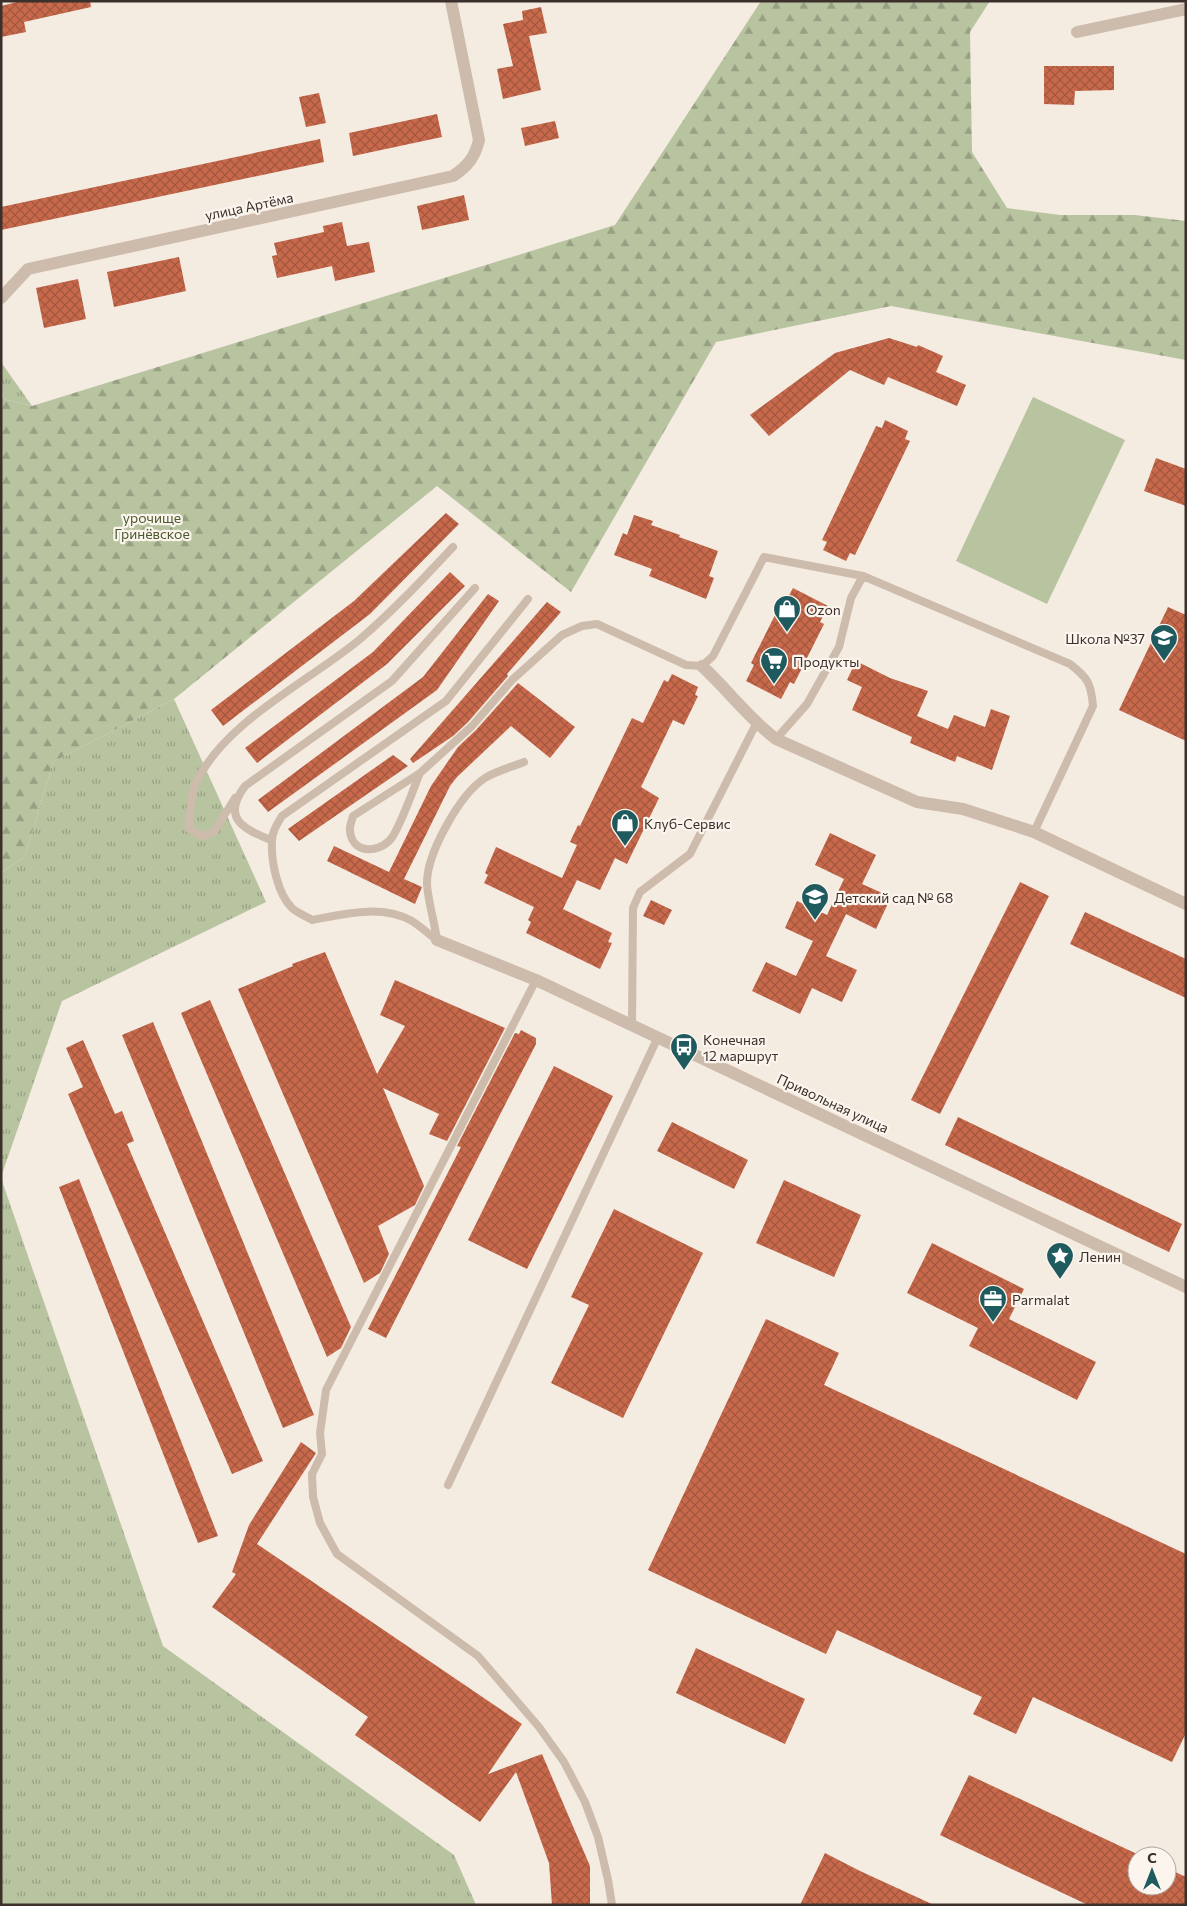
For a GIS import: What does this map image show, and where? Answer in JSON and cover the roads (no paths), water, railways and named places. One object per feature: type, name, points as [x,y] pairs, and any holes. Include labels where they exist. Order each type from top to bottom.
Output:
[{"type":"street","name":"улица Артёма","points":[[1,298],[28,269],[453,176],[466,168],[475,155],[479,140],[451,1]]},
{"type":"street","points":[[1077,32],[1186,9]]},
{"type":"street","points":[[702,666],[724,686],[756,724],[776,739],[917,802],[963,809],[1034,832],[1186,904]]},
{"type":"street","name":"Привольная улица","points":[[437,940],[536,980],[1186,1287]]},
{"type":"lane","points":[[453,547],[406,598],[358,640],[255,717],[216,750],[197,782],[190,807],[189,829],[202,836],[214,832],[235,798],[245,786],[392,681],[475,588]]},
{"type":"lane","points":[[420,773],[392,839],[379,850],[365,850],[352,840],[350,830],[354,816],[420,773],[472,726],[512,680],[562,635],[582,626],[597,624],[686,665],[702,666],[713,656],[764,557],[863,576],[1070,664],[1084,675],[1091,687],[1093,706],[1034,832]]},
{"type":"lane","points":[[776,739],[807,704],[839,647],[851,598],[863,576]]},
{"type":"lane","points":[[437,940],[411,920],[380,911],[352,913],[312,920],[292,908],[273,863],[272,840],[275,827],[282,816],[446,701],[528,599]]},
{"type":"lane","points":[[632,1025],[633,908],[640,892],[690,854],[756,724]]},
{"type":"lane","points":[[437,940],[427,883],[433,858],[448,822],[464,797],[485,778],[524,762]]},
{"type":"lane","points":[[235,798],[236,818],[247,830],[272,840]]},
{"type":"lane","points":[[536,980],[326,1390],[320,1433],[322,1454],[312,1474],[313,1497],[320,1523],[337,1554],[478,1656],[539,1727],[564,1762],[585,1802],[598,1837],[612,1905]]},
{"type":"lane","points":[[448,1485],[658,1037]]},
{"type":"place","name":"Ozon","points":[[787,633]]},
{"type":"place","name":"Школа №37","points":[[1164,662]]},
{"type":"place","name":"Продукты","points":[[774,685]]},
{"type":"place","name":"Клуб-Сервис","points":[[625,847]]},
{"type":"place","name":"Детский сад № 68","points":[[815,921]]},
{"type":"place","name":"Конечная 12 маршрут","points":[[684,1071]]},
{"type":"place","name":"Ленин","points":[[1060,1280]]},
{"type":"place","name":"Parmalat","points":[[993,1323]]},
{"type":"park label","name":"урочище Гринёвское","points":[[152,526]]}]
